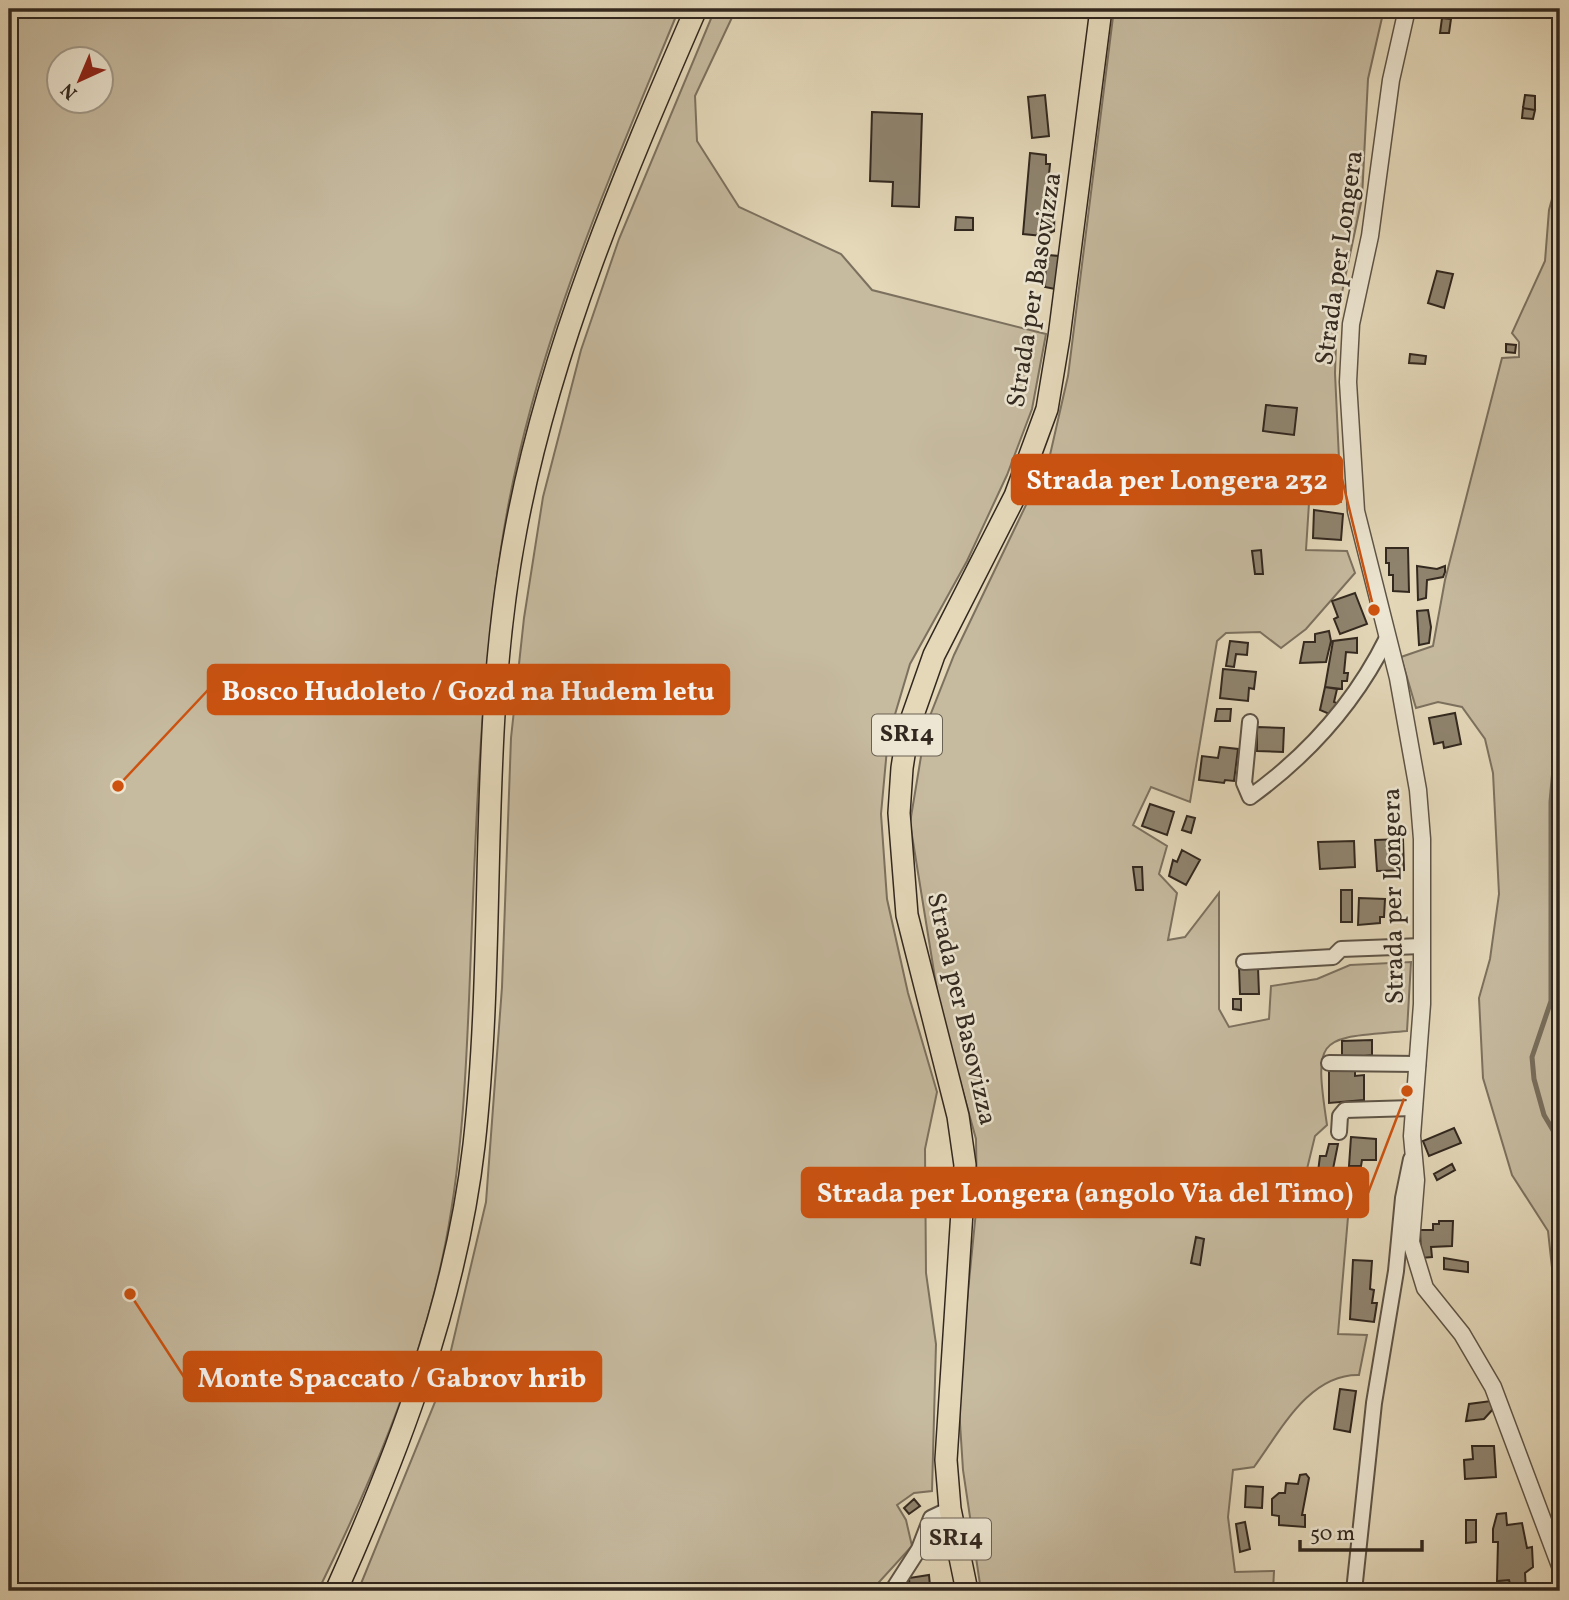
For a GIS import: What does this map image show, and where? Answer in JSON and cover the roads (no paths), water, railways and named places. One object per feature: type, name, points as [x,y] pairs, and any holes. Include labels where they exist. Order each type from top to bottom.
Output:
[{"type":"main road","points":[[336,1591],[402,1433],[429,1357],[449,1285],[467,1196],[479,1099],[496,687],[515,531],[537,432],[595,250],[696,9]]},
{"type":"main road","name":"Strada per Basovizza","points":[[967,1591],[946,1486],[947,1413],[965,1165],[958,1116],[907,915],[900,813],[902,768],[908,729],[924,679],[1016,496],[1047,409],[1059,337],[1101,9]]},
{"type":"street","name":"Strada per Longera","points":[[1407,9],[1391,80],[1376,196],[1349,353],[1356,511],[1387,638],[1418,790],[1422,946],[1418,1064],[1413,1108],[1412,1156],[1416,1180],[1411,1242],[1413,1256],[1425,1288],[1462,1334],[1493,1387],[1560,1566]]},
{"type":"street","points":[[1250,722],[1244,783],[1250,797],[1287,769],[1322,735],[1370,672],[1387,638]]},
{"type":"street","points":[[1244,962],[1333,957],[1341,949],[1422,946]]},
{"type":"street","points":[[1329,1063],[1418,1064]]},
{"type":"street","points":[[1339,1132],[1340,1116],[1345,1110],[1413,1108]]},
{"type":"street","name":"Strada per Longera","points":[[1354,1591],[1370,1465],[1374,1403],[1396,1271],[1403,1198],[1412,1156]]},
{"type":"street","points":[[892,1591],[919,1549],[931,1518],[950,1509]]},
{"type":"waterway","points":[[1560,749],[1554,769],[1551,802],[1551,1001],[1532,1057],[1534,1079],[1544,1115],[1560,1142]]},
{"type":"place","name":"Strada per Longera 232","points":[[1374,610]]},
{"type":"place","name":"Bosco Hudoleto / Gozd na Hudem letu","points":[[118,786]]},
{"type":"place","name":"Strada per Longera (angolo Via del Timo)","points":[[1407,1091]]},
{"type":"place","name":"Monte Spaccato / Gabrov hrib","points":[[130,1294]]}]
